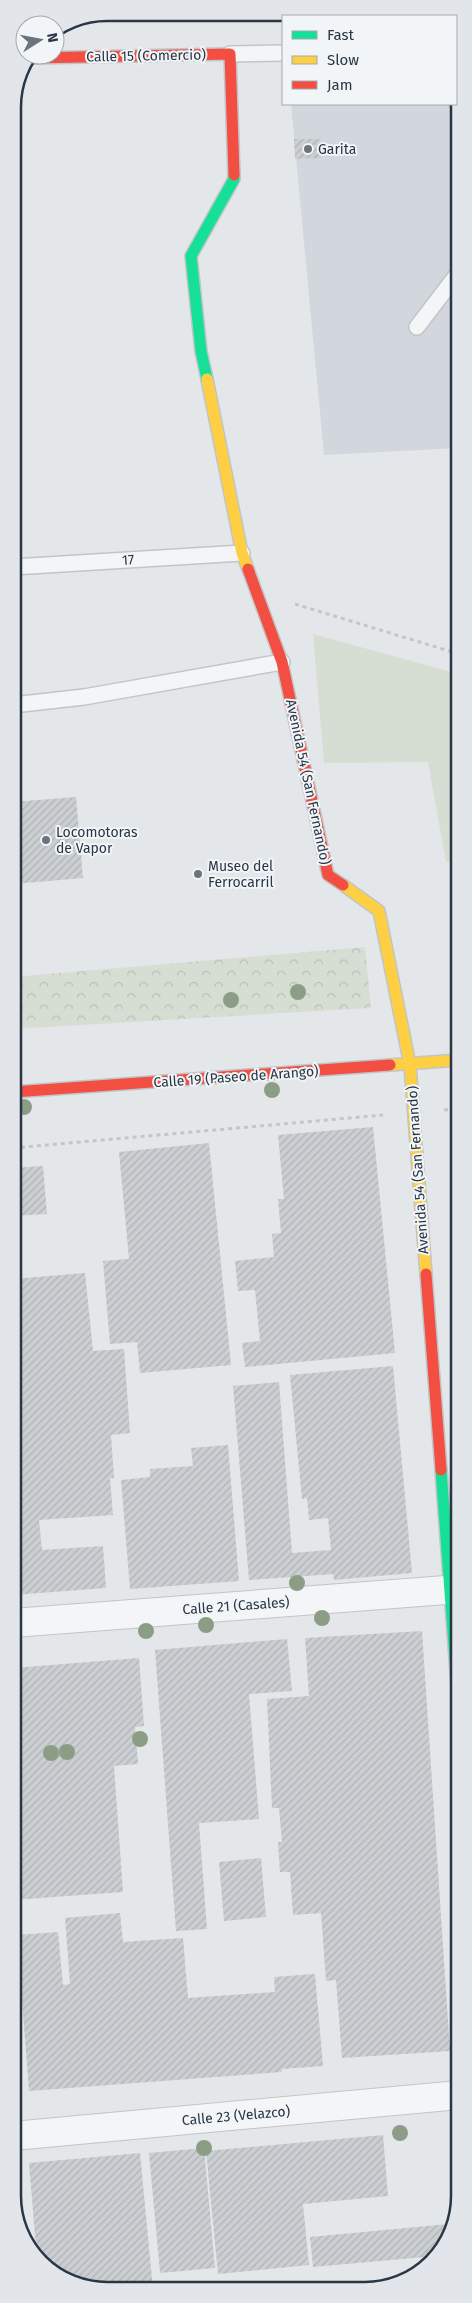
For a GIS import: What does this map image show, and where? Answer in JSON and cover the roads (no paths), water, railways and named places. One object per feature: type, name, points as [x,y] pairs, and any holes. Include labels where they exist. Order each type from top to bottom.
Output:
[{"type":"street","name":"Calle 15 (Comercio)","points":[[65,57],[230,54]]},
{"type":"street","name":"Avenida 54 (San Fernando)","points":[[230,54],[234,179],[191,256],[201,351],[242,552],[282,662],[328,875],[379,911],[410,1065],[451,1553]]},
{"type":"street","name":"Calle 19 (Paseo de Arango)","points":[[21,1091],[451,1061]]},
{"type":"street","name":"Calle 21 (Casales)","points":[[21,1622],[451,1589]]},
{"type":"street","name":"Calle 23 (Velazco)","points":[[21,2135],[451,2096]]},
{"type":"lane","points":[[230,54],[282,53]]},
{"type":"lane","points":[[417,327],[451,282]]},
{"type":"lane","name":"17","points":[[21,566],[242,552]]},
{"type":"lane","points":[[21,704],[84,697],[282,662]]},
{"type":"place","name":"Garita","points":[[308,149]]},
{"type":"place","name":"Locomotoras de Vapor","points":[[46,840]]},
{"type":"place","name":"Museo del Ferrocarril","points":[[198,874]]}]
